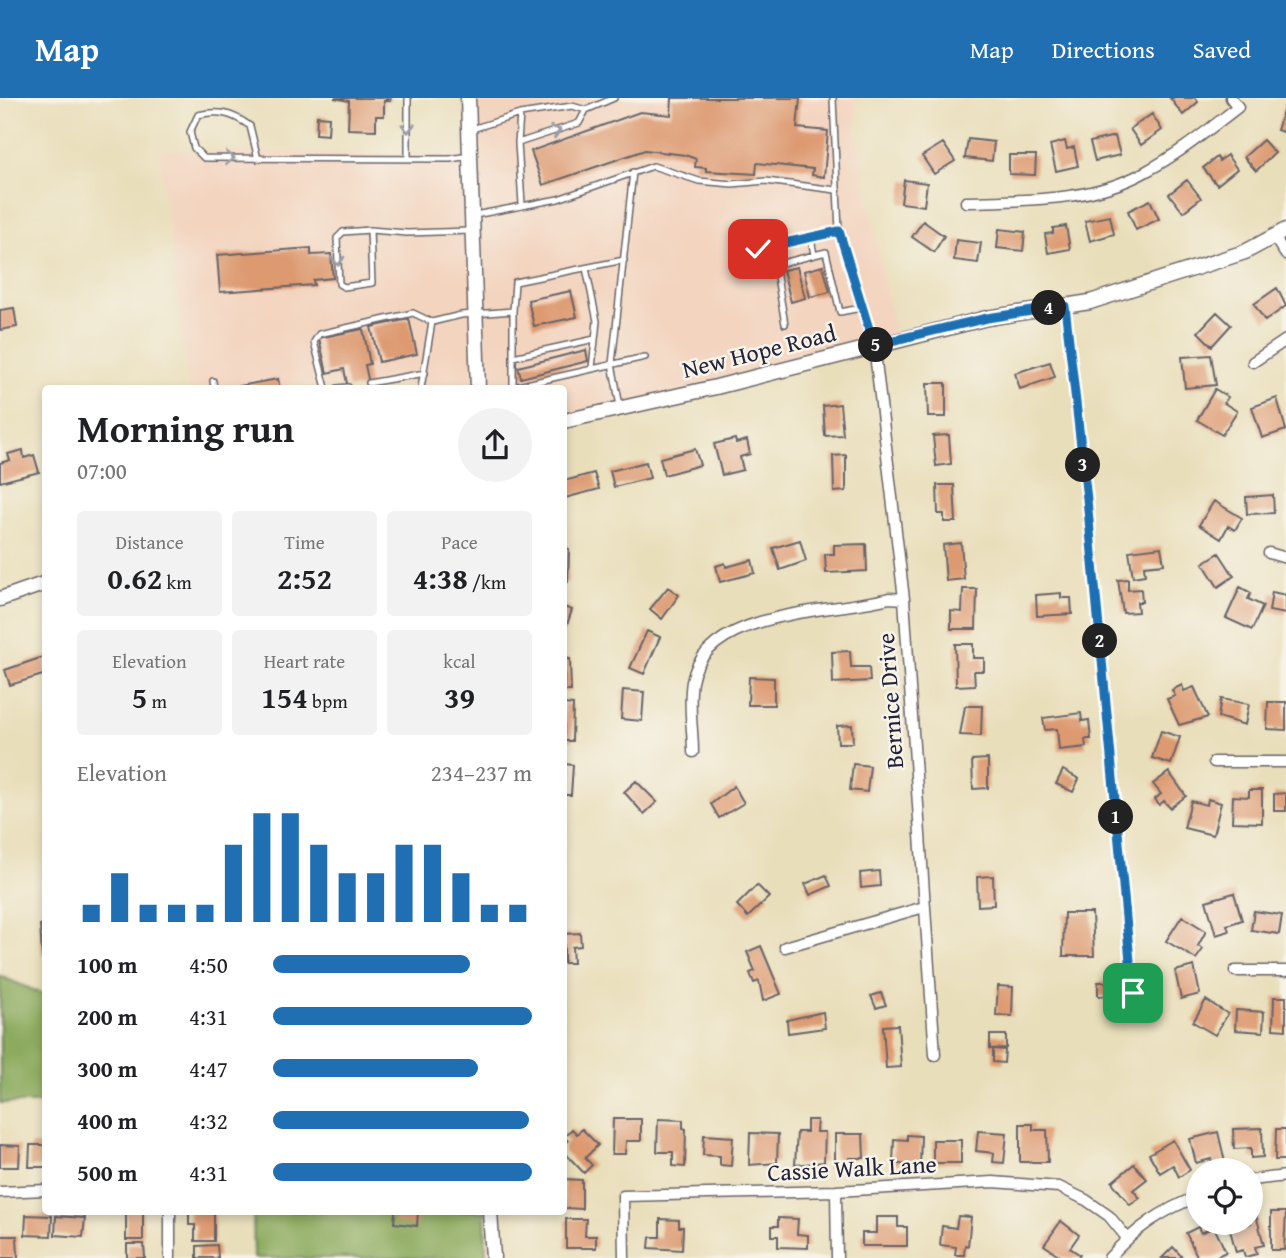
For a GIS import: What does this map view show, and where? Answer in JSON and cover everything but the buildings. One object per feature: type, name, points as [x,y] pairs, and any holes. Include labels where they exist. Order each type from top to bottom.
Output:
[{"type":"street","points":[[468,98],[473,314],[479,385]]},
{"type":"street","points":[[966,202],[1048,200],[1103,188],[1143,174],[1180,152],[1238,107],[1231,98]]},
{"type":"street","points":[[1280,233],[1286,255]]},
{"type":"street","name":"New Hope Road","points":[[567,420],[987,318],[1090,302],[1245,252],[1280,233]]},
{"type":"street","points":[[1253,362],[1286,340]]},
{"type":"street","name":"Bernice Drive","points":[[874,345],[904,599],[935,1055]]},
{"type":"street","points":[[1269,553],[1286,558]]},
{"type":"street","points":[[0,598],[42,584]]},
{"type":"street","points":[[693,752],[692,683],[704,656],[728,635],[778,616],[889,598],[904,599]]},
{"type":"street","points":[[1214,762],[1286,762]]},
{"type":"street","points":[[785,947],[924,907]]},
{"type":"street","points":[[1235,971],[1286,971]]},
{"type":"street","points":[[1263,1179],[1286,1176]]},
{"type":"street","name":"Cassie Walk Lane","points":[[624,1258],[623,1196],[836,1191],[993,1182],[1059,1187],[1086,1200],[1109,1216],[1127,1238]]},
{"type":"street","points":[[0,1192],[42,1190]]},
{"type":"street","points":[[836,1191],[837,1258]]},
{"type":"street","points":[[1109,1258],[1127,1238],[1165,1209],[1186,1201]]},
{"type":"street","points":[[170,1215],[170,1258]]},
{"type":"street","points":[[490,1215],[493,1258]]},
{"type":"lane","points":[[408,98],[408,159]]},
{"type":"lane","points":[[518,143],[579,123],[586,110],[614,98]]},
{"type":"lane","points":[[833,98],[839,231],[874,345]]},
{"type":"lane","points":[[469,130],[520,114],[572,106],[586,110]]},
{"type":"lane","points":[[258,159],[250,126],[233,114],[212,111],[198,115],[190,132],[194,148],[204,158],[258,159],[408,159],[469,156]]},
{"type":"lane","points":[[520,114],[518,143],[522,204]]},
{"type":"lane","points":[[370,230],[372,283],[344,287],[339,284],[337,250],[337,238],[343,232],[370,230],[407,233],[471,224],[522,204],[558,199],[653,166],[699,181],[732,184],[766,181],[836,190]]},
{"type":"lane","points":[[620,409],[612,364],[633,172]]},
{"type":"lane","points":[[758,249],[839,231]]},
{"type":"lane","points":[[811,238],[814,255]]},
{"type":"lane","points":[[785,324],[775,265],[826,252],[840,312],[861,307]]},
{"type":"lane","points":[[513,385],[515,282],[624,260]]},
{"type":"lane","points":[[586,268],[597,321],[592,368]]},
{"type":"lane","points":[[1065,306],[1088,513],[1133,993]]},
{"type":"lane","points":[[325,385],[314,342],[319,334],[413,313],[432,322],[473,314],[513,312]]},
{"type":"lane","points":[[422,385],[432,322]]},
{"type":"lane","points":[[513,357],[595,339]]},
{"type":"lane","points":[[521,385],[645,357]]},
{"type":"lane","points":[[374,384],[425,373]]},
{"type":"lane","points":[[213,381],[214,385]]},
{"type":"shaded area","points":[[465,98],[856,98],[856,133],[897,346],[567,416],[567,385],[189,385],[159,150],[463,155]]},
{"type":"green space","points":[[0,976],[42,994],[42,1103],[0,1103]]},
{"type":"green space","points":[[253,1215],[485,1215],[486,1258],[254,1258]]},
{"type":"route","points":[[758,249],[839,231],[874,345],[987,318],[1065,306],[1087,499],[1133,993]]}]
